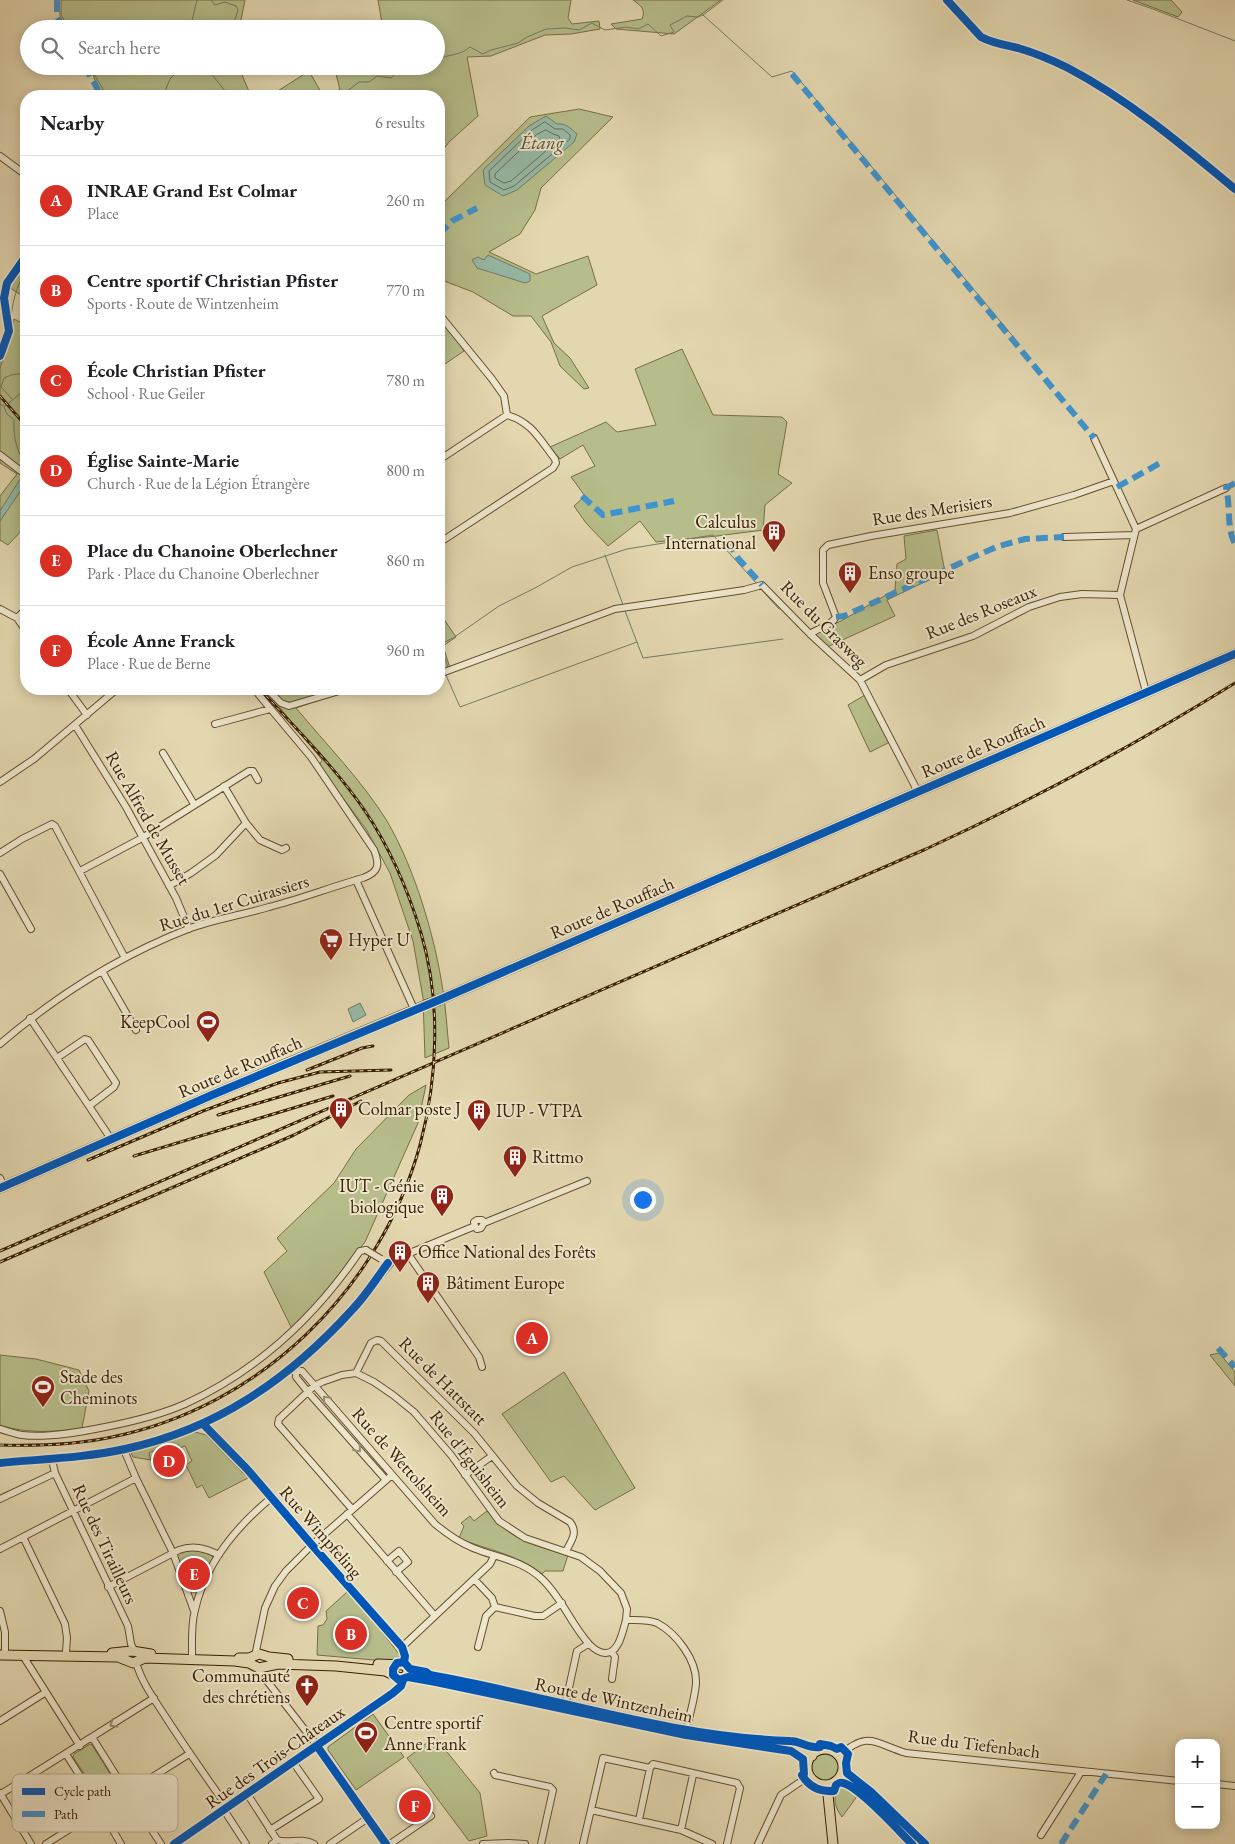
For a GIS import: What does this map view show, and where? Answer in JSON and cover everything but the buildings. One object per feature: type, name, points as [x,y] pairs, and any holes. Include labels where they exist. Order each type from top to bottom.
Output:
[{"type":"main road","name":"Route de Rouffach","points":[[2,1188],[1235,654]]},
{"type":"main road","points":[[2,1652],[66,1652],[131,1658]]},
{"type":"main road","points":[[2,1652],[25,1656],[131,1658]]},
{"type":"main road","name":"Route de Wintzenheim","points":[[131,1658],[192,1656],[249,1658],[260,1656],[402,1671],[686,1732],[792,1746],[804,1750],[812,1756]]},
{"type":"main road","points":[[259,1667],[267,1659],[260,1656]]},
{"type":"main road","name":"Route de Wintzenheim","points":[[131,1658],[235,1661],[259,1667],[278,1664],[402,1671]]},
{"type":"main road","points":[[819,1751],[833,1751],[839,1756],[843,1764],[841,1776],[835,1783],[820,1785],[809,1776],[807,1768],[812,1756],[819,1751]]},
{"type":"main road","points":[[827,1785],[834,1844]]},
{"type":"street","points":[[0,156],[20,171]]},
{"type":"street","points":[[0,356],[9,331],[4,298],[7,283],[20,265]]},
{"type":"street","points":[[445,321],[504,396],[507,414]]},
{"type":"street","points":[[445,456],[507,414]]},
{"type":"street","points":[[445,539],[553,468],[556,463],[555,459],[529,425],[507,414]]},
{"type":"street","points":[[1094,438],[1135,532],[1120,595],[1146,692]]},
{"type":"street","points":[[0,455],[20,470]]},
{"type":"street","name":"Rue des Merisiers","points":[[810,634],[832,623],[836,617],[823,583],[823,550],[828,545],[1010,513],[1074,495],[1114,481]]},
{"type":"street","points":[[1064,537],[1135,532],[1226,488]]},
{"type":"street","name":"Rue du Grasweg","points":[[445,672],[615,609],[744,590],[762,585],[810,634],[860,680],[918,792]]},
{"type":"street","name":"Rue des Roseaux","points":[[860,680],[886,665],[973,636],[1029,607],[1060,597],[1082,594],[1120,595]]},
{"type":"street","points":[[0,609],[17,618],[20,622]]},
{"type":"street","points":[[17,618],[20,615]]},
{"type":"street","points":[[72,695],[87,715]]},
{"type":"street","points":[[0,782],[34,759],[110,695]]},
{"type":"street","points":[[215,724],[270,709],[259,695]]},
{"type":"street","points":[[273,695],[280,703],[289,706],[326,695]]},
{"type":"street","name":"Rue du 1er Cuirassiers","points":[[0,1044],[30,1018],[102,971],[189,929],[372,875],[377,868],[378,861],[374,850],[311,757],[270,709]]},
{"type":"street","name":"Rue Alfred de Musset","points":[[75,726],[126,807],[169,886],[189,929]]},
{"type":"street","points":[[163,754],[194,804]]},
{"type":"street","points":[[80,871],[142,838],[249,771],[253,771],[258,780]]},
{"type":"street","points":[[224,786],[246,823],[260,840],[282,850],[286,848]]},
{"type":"street","points":[[169,886],[216,855],[246,823]]},
{"type":"street","points":[[0,853],[22,839],[52,824],[56,826],[126,958]]},
{"type":"street","points":[[0,874],[31,929]]},
{"type":"street","points":[[356,880],[414,1009]]},
{"type":"street","points":[[102,971],[136,1030]]},
{"type":"street","points":[[30,1018],[110,1141]]},
{"type":"street","points":[[57,1058],[85,1039],[88,1040],[116,1083],[114,1087],[89,1106]]},
{"type":"street","points":[[0,1178],[2,1188]]},
{"type":"street","points":[[0,1463],[52,1460],[124,1450],[169,1437],[203,1424],[249,1399],[295,1369],[352,1311],[388,1263],[474,1226],[477,1229],[482,1228],[484,1222],[587,1181]]},
{"type":"street","points":[[0,1429],[23,1435],[87,1431],[141,1419],[184,1404],[234,1377],[272,1350],[298,1328],[322,1303],[360,1251],[366,1250],[388,1263]]},
{"type":"street","points":[[408,1254],[479,1358],[482,1367]]},
{"type":"street","name":"Rue de Hattstatt","points":[[356,1374],[371,1343],[377,1340],[381,1341],[474,1433],[517,1486],[538,1503],[563,1516],[574,1527],[575,1532],[566,1551]]},
{"type":"street","name":"Rue de Wettolsheim","points":[[386,1480],[308,1392],[296,1377],[295,1369],[302,1371],[429,1517],[449,1537],[472,1548],[521,1564],[535,1573],[562,1603],[588,1644]]},
{"type":"street","points":[[356,1374],[342,1375],[314,1386],[279,1419],[278,1424],[387,1561],[434,1616]]},
{"type":"street","name":"Rue d'Éguisheim","points":[[356,1374],[374,1382],[414,1412],[465,1474],[491,1511],[510,1530],[525,1538],[581,1557],[600,1571],[621,1593],[626,1609],[626,1620]]},
{"type":"street","name":"Rue Wimpfeling","points":[[203,1424],[247,1468],[402,1647]]},
{"type":"street","points":[[124,1450],[173,1553],[194,1611]]},
{"type":"street","points":[[465,1474],[492,1456]]},
{"type":"street","name":"Rue des Tirailleurs","points":[[52,1460],[55,1473],[128,1626],[131,1658],[246,1844]]},
{"type":"street","points":[[0,1499],[55,1473]]},
{"type":"street","points":[[260,1656],[259,1640],[265,1608],[275,1586],[286,1571],[312,1545],[392,1475]]},
{"type":"street","points":[[0,1549],[136,1478]]},
{"type":"street","points":[[192,1656],[194,1611],[206,1576],[234,1532],[271,1498]]},
{"type":"street","points":[[23,1537],[65,1624],[66,1652]]},
{"type":"street","points":[[108,1587],[186,1548],[198,1547],[219,1555]]},
{"type":"street","points":[[387,1561],[398,1551],[408,1562],[396,1572]]},
{"type":"street","points":[[402,1671],[405,1656],[402,1647],[490,1564],[494,1556]]},
{"type":"street","points":[[474,1579],[492,1598],[495,1607]]},
{"type":"street","points":[[495,1607],[543,1616],[562,1603]]},
{"type":"street","points":[[478,1646],[486,1616],[495,1607]]},
{"type":"street","points":[[0,1611],[5,1632],[2,1652]]},
{"type":"street","points":[[565,1706],[577,1651],[588,1644],[598,1651],[612,1652],[616,1648],[626,1620],[655,1623],[670,1633],[685,1651],[693,1666],[696,1682],[686,1732]]},
{"type":"street","points":[[612,1652],[616,1657],[612,1679]]},
{"type":"street","points":[[25,1656],[25,1659],[80,1746]]},
{"type":"street","points":[[259,1667],[386,1844]]},
{"type":"street","name":"Rue des Trois-Châteaux","points":[[174,1844],[248,1795],[393,1693],[402,1686],[402,1671]]},
{"type":"street","points":[[0,1721],[46,1692]]},
{"type":"street","points":[[33,1774],[154,1698]]},
{"type":"street","points":[[92,1737],[115,1774]]},
{"type":"street","name":"Rue du Tiefenbach","points":[[839,1756],[856,1743],[866,1740],[906,1754],[1175,1781]]},
{"type":"street","points":[[66,1754],[79,1774]]},
{"type":"street","points":[[157,1774],[189,1754]]},
{"type":"street","points":[[583,1844],[603,1758],[650,1768]]},
{"type":"street","points":[[270,1830],[318,1799],[293,1762]]},
{"type":"street","points":[[639,1820],[650,1768],[654,1764],[693,1775],[737,1783],[740,1788],[727,1844]]},
{"type":"street","points":[[1041,1835],[1081,1772]]},
{"type":"street","points":[[494,1773],[495,1775],[550,1787],[553,1790],[541,1844]]},
{"type":"street","points":[[681,1830],[693,1775]]},
{"type":"street","points":[[758,1844],[781,1795],[809,1776]]},
{"type":"street","points":[[841,1776],[870,1797],[918,1844]]},
{"type":"street","points":[[1220,1784],[1235,1786]]},
{"type":"street","points":[[12,1787],[0,1794],[12,1813]]},
{"type":"street","name":"Rue des Trois-Châteaux","points":[[248,1795],[270,1830],[275,1842]]},
{"type":"street","points":[[591,1810],[681,1830],[712,1844]]},
{"type":"street","points":[[390,1844],[431,1816]]},
{"type":"street","points":[[330,1844],[368,1818]]},
{"type":"street","points":[[24,1832],[31,1844]]},
{"type":"street","points":[[46,1844],[65,1832]]},
{"type":"street","points":[[114,1832],[121,1844]]},
{"type":"street","points":[[153,1832],[161,1844]]},
{"type":"street","points":[[275,1842],[305,1840],[314,1844]]},
{"type":"street","points":[[483,1844],[525,1844]]},
{"type":"shaded area","points":[[61,0],[245,0],[241,20],[64,20],[61,15]]},
{"type":"shaded area","points":[[378,0],[571,0],[568,18],[572,24],[599,21],[600,29],[571,34],[545,35],[491,56],[467,57],[478,116],[445,147],[445,90],[340,90],[336,75],[445,75],[445,20],[381,20]]},
{"type":"shaded area","points":[[633,0],[721,0],[674,34],[616,29],[611,24],[642,19],[642,8]]},
{"type":"shaded area","points":[[1133,0],[1171,0],[1182,12],[1178,17]]},
{"type":"shaded area","points":[[93,75],[242,75],[248,90],[99,90]]},
{"type":"shaded area","points":[[303,75],[311,75],[320,90],[279,90]]},
{"type":"shaded area","points":[[579,109],[613,117],[541,188],[535,210],[520,234],[489,252],[536,274],[588,256],[597,285],[542,316],[554,343],[570,358],[589,388],[584,389],[560,366],[551,342],[531,316],[513,316],[473,292],[445,281],[445,201],[530,117]]},
{"type":"shaded area","points":[[20,268],[20,294],[7,286]]},
{"type":"shaded area","points":[[14,319],[20,322],[20,532],[8,545],[0,540],[0,496],[17,474],[0,463],[0,359]]},
{"type":"shaded area","points":[[445,322],[464,351],[445,364]]},
{"type":"shaded area","points":[[682,349],[713,415],[782,417],[787,422],[778,474],[792,483],[765,505],[763,530],[656,542],[640,521],[608,546],[586,523],[574,506],[585,496],[571,477],[595,466],[583,445],[560,459],[550,447],[606,422],[617,432],[656,425],[635,369]]},
{"type":"shaded area","points":[[937,530],[945,572],[887,600],[895,616],[827,647],[812,634],[841,621],[895,590],[897,564],[906,559],[904,536]]},
{"type":"shaded area","points":[[445,621],[456,637],[445,645]]},
{"type":"shaded area","points":[[445,652],[450,668],[445,672]]},
{"type":"shaded area","points":[[270,695],[334,695],[296,708],[356,778],[377,806],[387,821],[406,860],[415,882],[435,948],[444,998],[449,1048],[425,1058],[423,998],[413,941],[390,873],[366,829],[319,766],[322,760]]},
{"type":"shaded area","points":[[865,695],[890,742],[870,752],[848,705]]},
{"type":"shaded area","points":[[426,1085],[418,1123],[365,1242],[314,1306],[292,1329],[264,1272],[287,1251],[277,1238],[334,1183],[356,1149],[409,1095]]},
{"type":"shaded area","points":[[1219,1353],[1235,1372],[1235,1386],[1210,1355]]},
{"type":"shaded area","name":"Stade des Cheminots","points":[[0,1355],[36,1359],[79,1370],[89,1391],[82,1428],[41,1431],[20,1430],[0,1425]]},
{"type":"shaded area","points":[[564,1372],[635,1488],[595,1510],[564,1476],[551,1482],[502,1414]]},
{"type":"shaded area","points":[[195,1432],[206,1435],[248,1478],[209,1498],[202,1485],[197,1488],[186,1465],[192,1461],[185,1446],[180,1448],[178,1445],[156,1456],[153,1451],[149,1453],[151,1460],[133,1457],[131,1453]]},
{"type":"shaded area","points":[[487,1511],[514,1535],[534,1545],[568,1555],[563,1571],[545,1571],[542,1574],[522,1561],[459,1538],[464,1526],[461,1523],[470,1516],[474,1521]]},
{"type":"shaded area","points":[[186,1550],[202,1550],[214,1557],[198,1592],[192,1592],[188,1589],[175,1555]]},
{"type":"shaded area","points":[[347,1592],[400,1655],[397,1662],[317,1655],[318,1626],[323,1625],[327,1619],[326,1611]]},
{"type":"shaded area","name":"Centre sportif Anne Frank","points":[[373,1714],[404,1757],[356,1790],[328,1750],[328,1747]]},
{"type":"shaded area","points":[[435,1737],[480,1793],[487,1836],[469,1841],[407,1758]]},
{"type":"shaded area","points":[[90,1744],[92,1745],[110,1774],[84,1774],[73,1757],[74,1754]]},
{"type":"shaded area","points":[[825,1754],[835,1758],[839,1768],[835,1778],[825,1782],[815,1778],[811,1768],[815,1758]]},
{"type":"shaded area","points":[[846,1786],[858,1795],[842,1817],[836,1807],[835,1800],[837,1788]]},
{"type":"water","name":"Étang","points":[[546,116],[557,124],[568,126],[577,134],[574,142],[517,190],[503,196],[485,185],[483,170],[529,126]]},
{"type":"water","points":[[488,255],[530,274],[530,281],[525,283],[477,268],[472,260],[478,257],[484,260]]},
{"type":"water","points":[[20,479],[20,492],[0,521],[0,511]]},
{"type":"water","points":[[360,1003],[366,1015],[353,1022],[348,1009]]},
{"type":"waterway","points":[[59,0],[62,20]]},
{"type":"waterway","points":[[192,20],[197,0]]},
{"type":"waterway","points":[[211,0],[215,5],[225,2],[236,6],[238,10],[235,20]]},
{"type":"waterway","points":[[445,56],[462,52],[470,47],[483,54],[518,43],[546,29],[565,28],[579,30],[592,23],[605,30],[626,27],[638,29],[648,24],[661,36],[674,32],[670,25],[687,16],[698,17],[703,15],[723,0]]},
{"type":"waterway","points":[[953,0],[988,38],[1012,43],[1070,63],[1159,122],[1235,185]]},
{"type":"waterway","points":[[1127,0],[1235,41]]},
{"type":"waterway","points":[[703,15],[772,77],[792,71],[1015,339]]},
{"type":"waterway","points":[[94,75],[103,90]]},
{"type":"waterway","points":[[165,90],[174,75]]},
{"type":"waterway","points":[[212,75],[224,90]]},
{"type":"waterway","points":[[349,90],[359,82],[369,82],[377,76],[391,78],[394,75]]},
{"type":"waterway","points":[[11,323],[15,295],[20,282]]},
{"type":"waterway","points":[[0,368],[11,338],[11,332]]},
{"type":"waterway","points":[[12,399],[1,387],[4,378],[20,374]]},
{"type":"waterway","points":[[20,394],[4,407],[7,414],[14,420],[16,444],[20,455]]},
{"type":"waterway","points":[[0,404],[4,406]]},
{"type":"waterway","points":[[445,642],[499,606],[572,567],[627,549],[713,535],[757,584]]},
{"type":"waterway","points":[[605,555],[623,605]]},
{"type":"waterway","points":[[761,589],[779,609]]},
{"type":"waterway","points":[[625,611],[643,658],[783,639]]},
{"type":"waterway","points":[[446,675],[460,707],[637,642]]},
{"type":"waterway","points":[[445,659],[448,667]]},
{"type":"railway","points":[[0,396],[20,419]]},
{"type":"railway","points":[[0,1251],[926,849],[1083,771],[1235,683]]},
{"type":"railway","points":[[0,1445],[84,1442],[112,1437],[166,1422],[217,1399],[264,1370],[306,1334],[344,1293],[376,1248],[401,1198],[420,1145],[431,1093],[435,1039],[432,985],[416,917],[390,855],[365,811],[328,764],[265,695]]},
{"type":"railway","points":[[307,1070],[362,1048],[373,1046]]},
{"type":"railway","points":[[88,1160],[203,1111],[278,1083],[320,1072],[391,1070]]},
{"type":"railway","points":[[218,1115],[350,1076]]},
{"type":"railway","points":[[134,1156],[333,1096]]},
{"type":"railway","points":[[0,1262],[294,1135],[361,1101]]},
{"type":"marked path","points":[[57,0],[59,20]]},
{"type":"marked path","points":[[792,74],[1094,438]]},
{"type":"marked path","points":[[90,75],[98,90]]},
{"type":"marked path","points":[[445,228],[452,221],[477,208]]},
{"type":"marked path","points":[[1117,487],[1162,462]]},
{"type":"marked path","points":[[1235,483],[1226,488],[1230,531],[1235,544]]},
{"type":"marked path","points":[[582,496],[603,515],[674,501]]},
{"type":"marked path","points":[[836,617],[844,616],[996,547],[1025,539],[1064,537]]},
{"type":"marked path","points":[[728,541],[737,557],[762,585]]},
{"type":"marked path","points":[[1218,1348],[1235,1367]]},
{"type":"marked path","points":[[1061,1844],[1106,1774]]},
{"type":"cycle path","points":[[947,0],[981,37],[1043,57],[1091,81],[1155,124],[1235,189]]},
{"type":"cycle path","points":[[0,356],[9,331],[4,298],[7,283],[20,265]]},
{"type":"cycle path","points":[[0,1188],[212,1095],[439,1000],[1235,654]]},
{"type":"cycle path","points":[[0,1463],[78,1456],[125,1449],[190,1429],[220,1415],[276,1380],[302,1359],[356,1306],[388,1263]]},
{"type":"cycle path","points":[[203,1424],[247,1469],[402,1647],[405,1656],[404,1662]]},
{"type":"cycle path","points":[[912,1844],[868,1800],[850,1786],[840,1783],[836,1785],[834,1791],[820,1790],[812,1786],[802,1775],[804,1774],[803,1759],[791,1751],[686,1735],[436,1682],[408,1677],[399,1680],[393,1675],[393,1669],[397,1663],[404,1662],[410,1669],[426,1672],[430,1675],[654,1724],[699,1732],[744,1738],[794,1741],[816,1747],[820,1747],[820,1744],[837,1749],[841,1747],[848,1754],[846,1763],[847,1773],[871,1792],[925,1844]]},
{"type":"cycle path","points":[[174,1844],[393,1693],[401,1686],[403,1680]]},
{"type":"cycle path","points":[[317,1746],[386,1844]]},
{"type":"place","name":"Calculus International","points":[[774,553]]},
{"type":"place","name":"Enso groupe","points":[[850,594]]},
{"type":"place","name":"Hyper U","points":[[331,961]]},
{"type":"place","name":"KeepCool","points":[[208,1043]]},
{"type":"place","name":"Colmar poste J","points":[[341,1130]]},
{"type":"place","name":"IUP - VTPA","points":[[479,1132]]},
{"type":"place","name":"Rittmo","points":[[515,1178]]},
{"type":"place","name":"IUT - Génie biologique","points":[[442,1217]]},
{"type":"place","name":"Office National des Forêts","points":[[400,1273]]},
{"type":"place","name":"Bâtiment Europe","points":[[428,1304]]},
{"type":"place","name":"INRAE Grand Est Colmar","points":[[532,1338]]},
{"type":"place","name":"Stade des Cheminots","points":[[43,1408]]},
{"type":"place","name":"Église Sainte-Marie","points":[[169,1461]]},
{"type":"place","name":"Place du Chanoine Oberlechner","points":[[194,1574]]},
{"type":"place","name":"École Christian Pfister","points":[[303,1603]]},
{"type":"place","name":"Centre sportif Christian Pfister","points":[[351,1634]]},
{"type":"place","name":"Communauté des chrétiens","points":[[307,1707]]},
{"type":"place","name":"Centre sportif Anne Frank","points":[[366,1754]]},
{"type":"place","name":"École Anne Franck","points":[[415,1806]]}]
